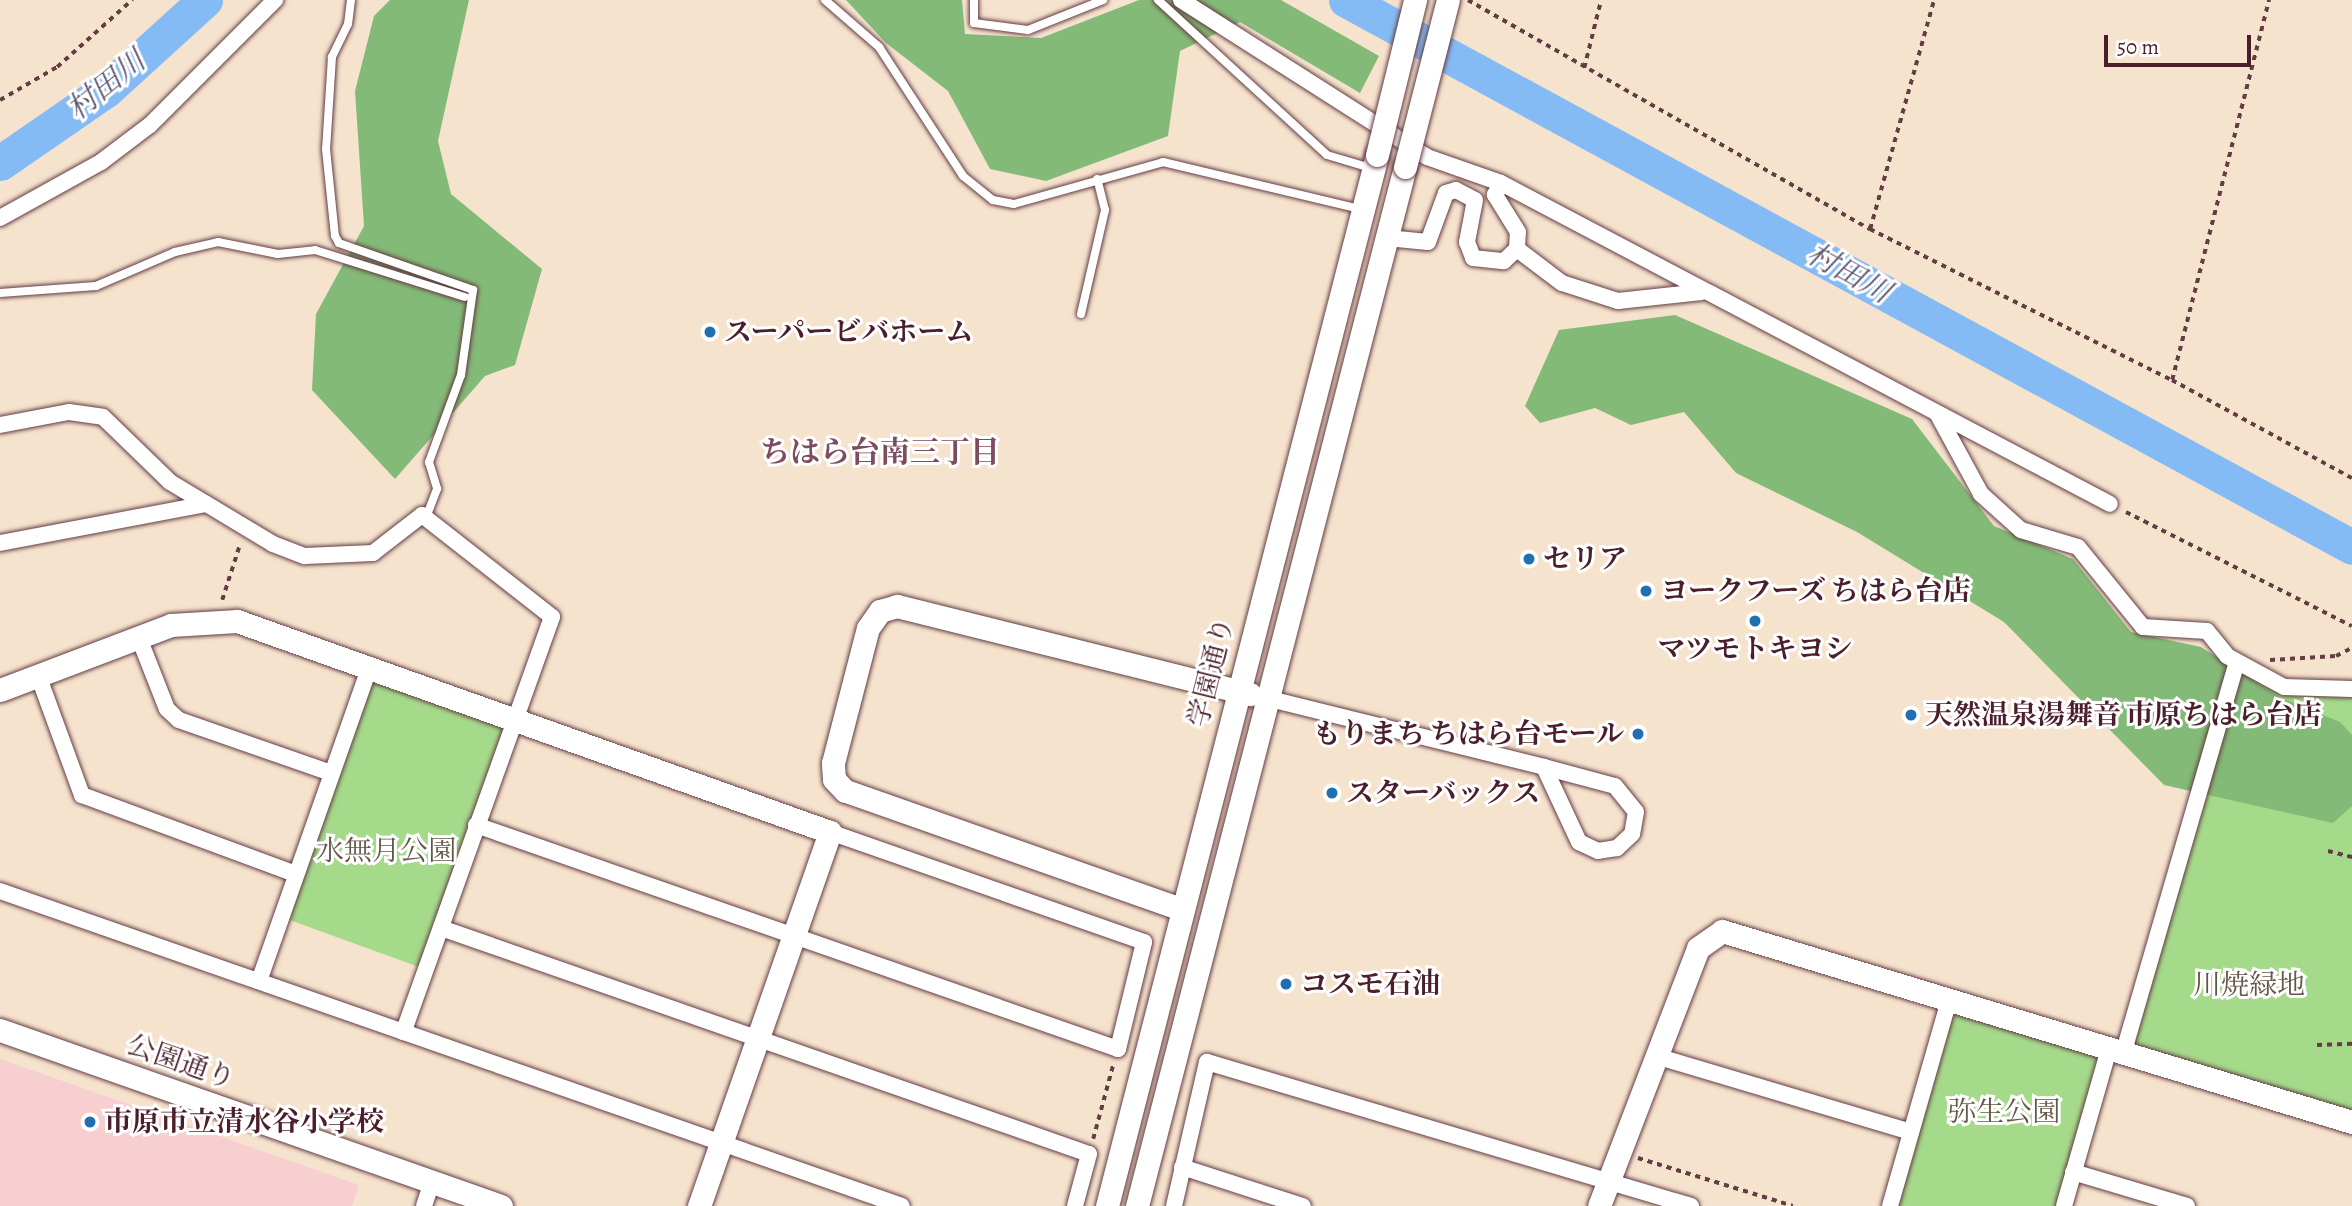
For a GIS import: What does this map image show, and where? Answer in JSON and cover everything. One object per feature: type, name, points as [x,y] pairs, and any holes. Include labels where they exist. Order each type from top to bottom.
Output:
[{"type":"street","points":[[0,218],[101,162],[150,125],[275,0]]},
{"type":"street","points":[[1181,0],[1427,157],[1501,183],[1702,292],[2110,504]]},
{"type":"street","name":"学園通り","points":[[1107,1206],[1236,691],[1376,162],[1415,0]]},
{"type":"street","points":[[1137,1206],[1448,0]]},
{"type":"street","points":[[1387,238],[1428,242],[1446,193],[1456,190],[1475,200],[1467,242],[1473,258],[1504,261],[1517,249],[1518,233],[1495,195],[1501,183]]},
{"type":"street","points":[[1517,249],[1562,284],[1618,301],[1702,292]]},
{"type":"street","points":[[0,425],[89,411],[206,504],[245,529],[305,556],[373,553],[426,517],[552,617],[403,1032]]},
{"type":"street","points":[[1938,415],[1981,494],[2021,530],[2078,547],[2143,627],[2207,631],[2237,662],[2284,687],[2352,689]]},
{"type":"street","points":[[0,543],[206,504]]},
{"type":"street","points":[[1181,909],[856,796],[834,779],[833,763],[868,628],[880,611],[897,607],[1544,767],[1622,792],[1636,812],[1632,834],[1617,848],[1598,851],[1579,842],[1544,767]]},
{"type":"street","points":[[0,690],[139,638],[216,619],[370,665],[830,832],[1144,942],[1118,1049],[476,825]]},
{"type":"street","points":[[139,638],[167,709],[179,720],[331,773]]},
{"type":"street","points":[[2064,1206],[2073,1172],[2116,1052],[2237,662]]},
{"type":"street","points":[[259,981],[370,665]]},
{"type":"street","points":[[38,675],[82,796],[296,874]]},
{"type":"street","points":[[699,1206],[830,832]]},
{"type":"street","points":[[0,891],[902,1206]]},
{"type":"street","points":[[441,928],[1089,1154],[1075,1206]]},
{"type":"street","points":[[1598,1206],[1702,940],[1722,931],[2352,1122]]},
{"type":"street","points":[[1890,1206],[1949,1000]]},
{"type":"street","name":"公園通り","points":[[0,1030],[501,1206]]},
{"type":"street","points":[[1656,1056],[1911,1132]]},
{"type":"street","points":[[1174,1206],[1207,1062],[1691,1206]]},
{"type":"street","points":[[1182,1167],[1303,1206]]},
{"type":"street","points":[[2073,1172],[2187,1206]]},
{"type":"street","points":[[424,1206],[432,1182]]},
{"type":"lane","points":[[351,0],[348,24],[332,57],[326,149],[335,236],[338,243],[473,290],[461,375],[429,462],[437,489],[426,517]]},
{"type":"lane","points":[[825,0],[879,47],[976,190],[1014,204],[1163,162],[1363,210]]},
{"type":"lane","points":[[974,0],[974,23],[1028,30],[1103,0]]},
{"type":"lane","points":[[1158,0],[1327,155],[1376,162]]},
{"type":"lane","points":[[1081,314],[1105,210],[1097,179]]},
{"type":"lane","points":[[0,293],[96,286],[174,252],[218,242],[278,254],[315,250],[465,297]]},
{"type":"path","points":[[0,100],[57,67],[132,0]]},
{"type":"path","points":[[1468,0],[1870,229],[2172,380],[2352,478]]},
{"type":"path","points":[[1584,68],[1601,0]]},
{"type":"path","points":[[1870,229],[1934,0]]},
{"type":"path","points":[[2172,380],[2269,0]]},
{"type":"path","points":[[2110,504],[2352,626]]},
{"type":"path","points":[[216,619],[245,529]]},
{"type":"path","points":[[2237,662],[2336,656],[2352,648]]},
{"type":"path","points":[[2328,851],[2352,857]]},
{"type":"path","points":[[2317,1045],[2352,1044]]},
{"type":"path","points":[[1089,1154],[1118,1049]]},
{"type":"path","points":[[1619,1152],[1793,1206]]},
{"type":"shaded area","name":"市原市立清水谷小学校","points":[[0,1059],[359,1185],[352,1206],[0,1206]]},
{"type":"green space","points":[[390,0],[469,0],[438,141],[451,194],[542,269],[515,365],[485,376],[395,479],[312,390],[316,314],[364,226],[355,91],[374,16]]},
{"type":"green space","points":[[846,0],[962,0],[965,34],[1041,38],[1139,0],[1281,0],[1379,56],[1360,93],[1240,22],[1180,51],[1168,136],[1046,181],[990,169],[948,91],[886,43]]},
{"type":"green space","points":[[1675,315],[1912,419],[1994,526],[2073,559],[2131,632],[2201,647],[2279,697],[2340,722],[2352,735],[2352,806],[2333,823],[2164,785],[2004,622],[1857,532],[1736,473],[1684,412],[1631,425],[1595,408],[1540,423],[1525,406],[1559,330]]},
{"type":"green space","name":"川焼緑地","points":[[2237,662],[2284,687],[2352,690],[2352,1122],[2123,1054]]},
{"type":"green space","name":"水無月公園","points":[[370,665],[514,717],[422,968],[279,916]]},
{"type":"green space","name":"弥生公園","points":[[1949,1000],[2109,1049],[2065,1206],[1890,1206]]},
{"type":"waterway","name":"村田川","points":[[0,163],[106,90],[205,0]]},
{"type":"waterway","name":"村田川","points":[[1346,0],[2352,547]]},
{"type":"place","name":"スーパービバホーム","points":[[710,332]]},
{"type":"place","name":"セリア","points":[[1529,559]]},
{"type":"place","name":"ヨークフーズ ちはら台店","points":[[1646,591]]},
{"type":"place","name":"マツモトキヨシ","points":[[1755,621]]},
{"type":"place","name":"天然温泉湯舞音 市原ちはら台店","points":[[1911,715]]},
{"type":"place","name":"もりまち ちはら台モール","points":[[1638,734]]},
{"type":"place","name":"スターバックス","points":[[1332,793]]},
{"type":"place","name":"コスモ石油","points":[[1286,984]]},
{"type":"place","name":"市原市立清水谷小学校","points":[[90,1122]]},
{"type":"district","name":"ちはら台南三丁目","points":[[880,452]]}]
